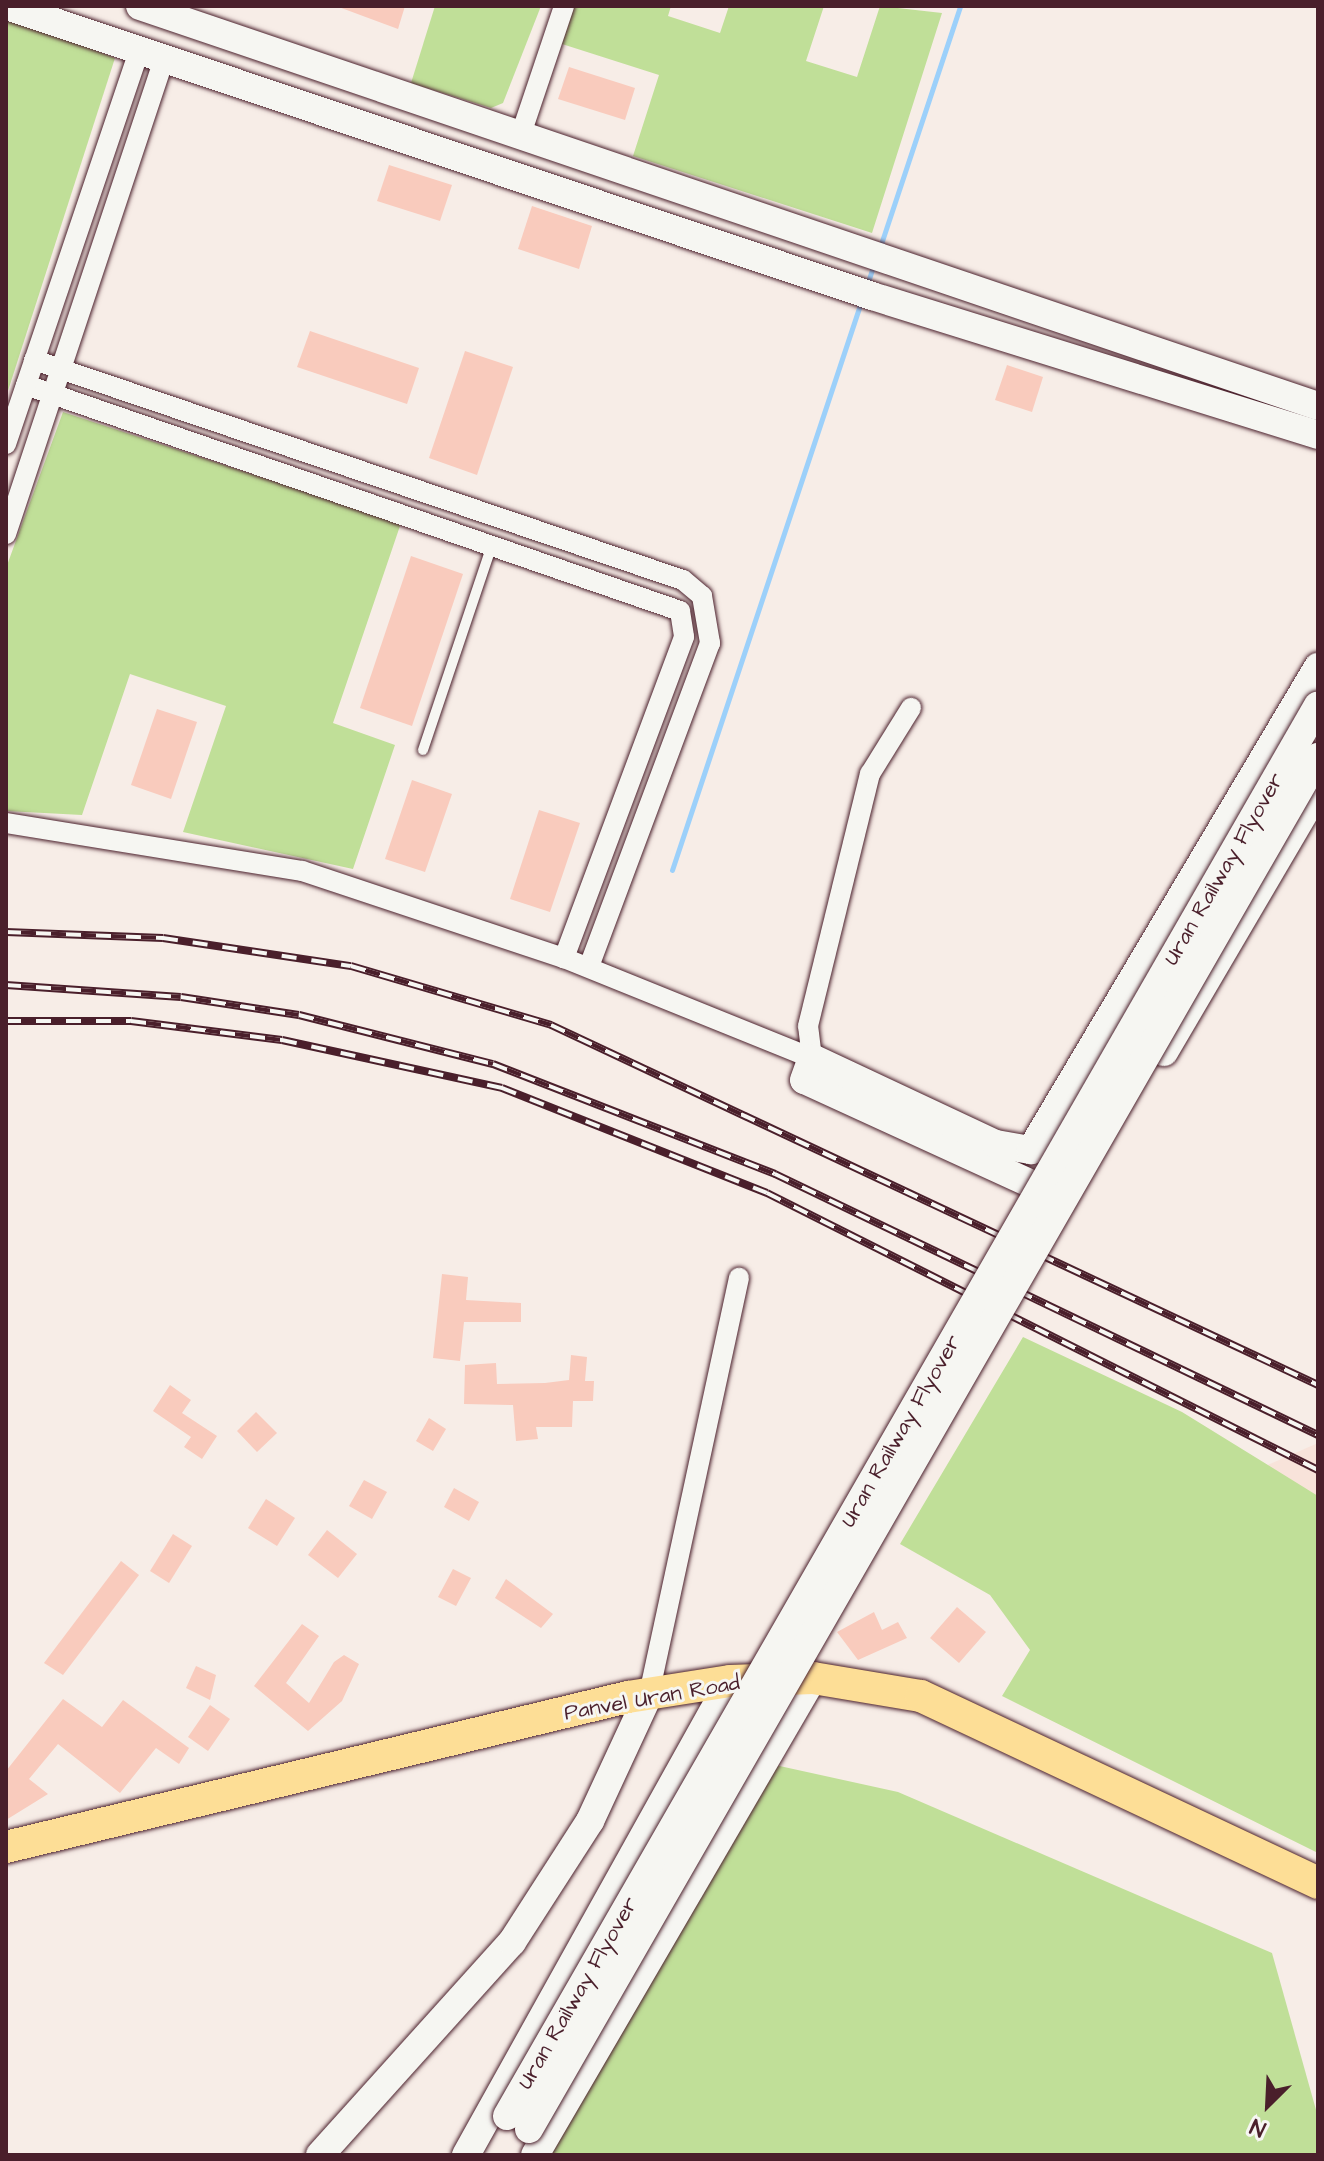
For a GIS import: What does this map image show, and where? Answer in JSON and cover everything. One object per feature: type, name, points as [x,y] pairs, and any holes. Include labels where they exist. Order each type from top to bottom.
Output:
[{"type":"main road","name":"Panvel Uran Road","points":[[6,1847],[649,1694],[730,1681],[813,1678],[921,1696],[1318,1883]]},
{"type":"street","points":[[7,6],[865,294],[1318,435]]},
{"type":"street","points":[[508,174],[564,6]]},
{"type":"street","points":[[6,534],[61,369],[150,54],[154,8],[878,253],[1318,406]]},
{"type":"street","points":[[6,444],[34,360],[150,54]]},
{"type":"street","points":[[34,360],[683,580],[702,596],[710,643],[589,967]]},
{"type":"street","points":[[26,385],[671,603],[685,624],[564,958]]},
{"type":"street","points":[[808,1069],[996,1144],[1031,1150],[1318,667]]},
{"type":"street","name":"Uran Railway Flyover","points":[[516,2155],[524,2133],[1318,705]]},
{"type":"street","points":[[808,1069],[808,1026],[866,788],[911,708]]},
{"type":"street","name":"Uran Railway Flyover","points":[[481,2155],[524,2133],[1318,757]]},
{"type":"street","points":[[6,823],[302,871],[564,958],[808,1069],[1057,1198],[1075,1196],[1318,789]]},
{"type":"street","points":[[320,2155],[512,1942],[590,1821],[649,1694],[739,1278]]},
{"type":"street","points":[[524,2133],[813,1678]]},
{"type":"street","points":[[466,2155],[730,1681]]},
{"type":"lane","points":[[423,750],[493,543]]},
{"type":"shaded area","points":[[1318,1443],[1318,1496],[1263,1467]]},
{"type":"green space","points":[[435,6],[541,6],[503,103],[491,108],[411,83]]},
{"type":"green space","points":[[574,6],[671,6],[668,16],[720,33],[729,6],[824,6],[806,61],[857,77],[880,6],[942,13],[872,233],[633,156],[659,75],[562,44]]},
{"type":"green space","points":[[6,16],[115,58],[6,397]]},
{"type":"green space","points":[[63,412],[401,523],[333,723],[395,745],[353,869],[183,832],[226,706],[130,674],[82,815],[6,811],[6,568]]},
{"type":"green space","points":[[1023,1337],[1182,1412],[1318,1496],[1318,1853],[1002,1696],[1030,1650],[990,1595],[900,1544]]},
{"type":"green space","points":[[775,1765],[898,1792],[1272,1953],[1318,2117],[1318,2155],[548,2155]]},
{"type":"building","points":[[336,6],[405,6],[398,29]]},
{"type":"building","points":[[569,67],[635,88],[625,120],[558,99]]},
{"type":"building","points":[[389,165],[452,185],[440,221],[377,201]]},
{"type":"building","points":[[532,206],[592,226],[579,269],[518,249]]},
{"type":"building","points":[[310,331],[419,368],[407,404],[297,367]]},
{"type":"building","points":[[465,351],[513,367],[477,475],[429,458]]},
{"type":"building","points":[[1007,365],[1043,377],[1032,412],[995,400]]},
{"type":"building","points":[[411,556],[463,574],[412,726],[360,708]]},
{"type":"building","points":[[157,709],[197,722],[171,799],[131,785]]},
{"type":"building","points":[[412,780],[452,794],[425,872],[385,859]]},
{"type":"building","points":[[539,810],[580,823],[550,912],[510,899]]},
{"type":"building","points":[[442,1274],[468,1277],[466,1300],[521,1303],[521,1322],[464,1322],[460,1361],[433,1358]]},
{"type":"building","points":[[571,1355],[587,1357],[585,1381],[594,1381],[593,1401],[573,1401],[572,1427],[536,1427],[538,1439],[516,1441],[513,1405],[464,1404],[465,1365],[496,1363],[497,1384],[545,1383],[569,1380]]},
{"type":"building","points":[[170,1385],[191,1400],[182,1413],[217,1436],[202,1459],[184,1447],[191,1437],[153,1411]]},
{"type":"building","points":[[256,1412],[277,1433],[257,1452],[237,1431]]},
{"type":"building","points":[[429,1418],[446,1429],[433,1451],[416,1441]]},
{"type":"building","points":[[364,1480],[387,1492],[372,1519],[349,1506]]},
{"type":"building","points":[[454,1488],[479,1502],[469,1521],[444,1507]]},
{"type":"building","points":[[266,1499],[295,1518],[277,1546],[248,1528]]},
{"type":"building","points":[[327,1530],[357,1554],[338,1578],[308,1555]]},
{"type":"building","points":[[173,1534],[192,1546],[169,1583],[150,1571]]},
{"type":"building","points":[[121,1561],[139,1575],[63,1675],[44,1663]]},
{"type":"building","points":[[453,1569],[471,1578],[456,1606],[438,1597]]},
{"type":"building","points":[[506,1579],[553,1614],[541,1628],[495,1598]]},
{"type":"building","points":[[957,1607],[986,1632],[959,1663],[930,1638]]},
{"type":"building","points":[[874,1612],[882,1630],[898,1622],[907,1638],[858,1660],[837,1632]]},
{"type":"building","points":[[302,1624],[319,1636],[286,1683],[309,1703],[334,1662],[344,1655],[359,1664],[342,1701],[308,1731],[254,1686]]},
{"type":"building","points":[[196,1666],[216,1675],[210,1700],[186,1688]]},
{"type":"building","points":[[63,1699],[102,1727],[123,1700],[189,1748],[179,1764],[156,1748],[120,1793],[58,1744],[29,1779],[48,1794],[6,1820],[6,1771]]},
{"type":"building","points":[[210,1705],[230,1719],[208,1751],[188,1737]]},
{"type":"waterway","points":[[880,247],[960,6]]},
{"type":"waterway","points":[[867,285],[874,264]]},
{"type":"waterway","points":[[672,870],[861,302]]},
{"type":"railway","points":[[6,932],[163,938],[351,966],[551,1025],[1318,1385]]},
{"type":"railway","points":[[6,985],[181,997],[299,1015],[493,1064],[775,1174],[1318,1435]]},
{"type":"railway","points":[[6,1021],[131,1021],[282,1040],[502,1088],[767,1193],[1318,1470]]}]
